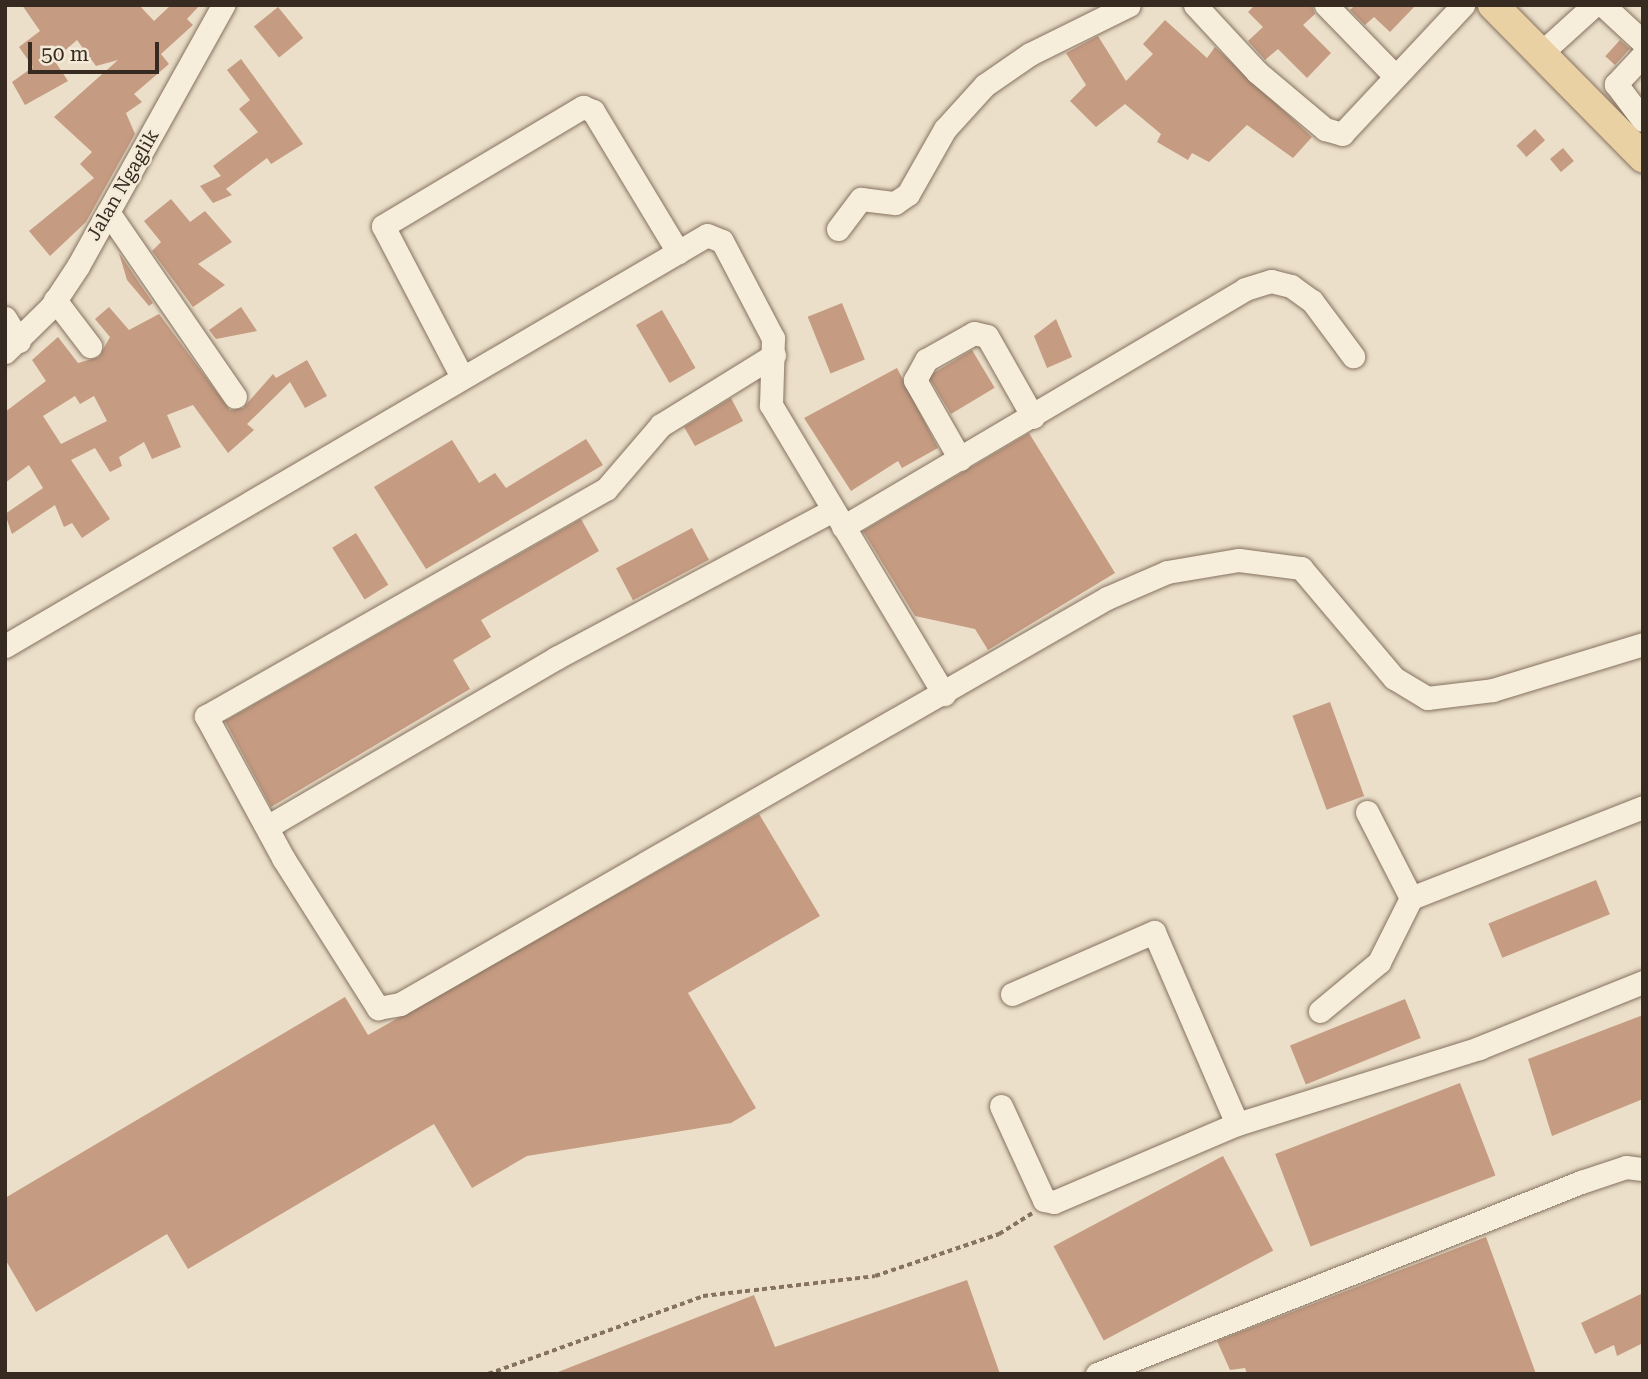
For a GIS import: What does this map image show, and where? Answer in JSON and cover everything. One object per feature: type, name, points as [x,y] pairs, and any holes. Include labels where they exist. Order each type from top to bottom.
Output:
[{"type":"main road","points":[[1493,5],[1643,157]]},
{"type":"street","name":"Jalan Ngaglik","points":[[12,346],[55,300],[108,212],[223,5]]},
{"type":"street","points":[[838,229],[861,199],[895,203],[908,194],[958,110],[1006,69],[1129,5]]},
{"type":"street","points":[[1195,5],[1257,72],[1333,134],[1351,130],[1394,75],[1463,5]]},
{"type":"street","points":[[1326,5],[1394,75]]},
{"type":"street","points":[[1540,54],[1594,5]]},
{"type":"street","points":[[1603,5],[1643,42]]},
{"type":"street","points":[[1643,55],[1616,88],[1643,120]]},
{"type":"street","points":[[462,377],[383,226],[583,107],[593,111],[678,252]]},
{"type":"street","points":[[108,212],[235,397]]},
{"type":"street","points":[[5,646],[272,495],[462,377],[707,235],[722,242],[773,338],[771,405],[944,694]]},
{"type":"street","points":[[267,827],[556,658],[960,458],[1033,416],[1221,297],[1271,281],[1312,302],[1353,356]]},
{"type":"street","points":[[55,300],[90,346]]},
{"type":"street","points":[[5,318],[12,346]]},
{"type":"street","points":[[960,458],[915,380],[926,360],[974,333],[987,336],[1033,416]]},
{"type":"street","points":[[774,355],[661,425],[606,489],[209,713],[205,719],[368,997],[378,1008],[389,1007],[944,694],[1107,598],[1167,572],[1239,560],[1306,572],[1394,678],[1427,698],[1493,690],[1643,644]]},
{"type":"street","points":[[1320,1010],[1379,962],[1411,898],[1643,807]]},
{"type":"street","points":[[1367,812],[1411,898]]},
{"type":"street","points":[[1012,993],[1154,932],[1237,1124]]},
{"type":"street","points":[[1001,1106],[1044,1200],[1054,1202],[1237,1124],[1479,1048],[1643,982]]},
{"type":"street","points":[[1097,1374],[1581,1182],[1626,1167],[1643,1169]]},
{"type":"path","points":[[488,1374],[703,1296],[875,1276],[1013,1228],[1044,1200]]},
{"type":"building","points":[[22,5],[139,5],[154,21],[171,5],[200,5],[187,19],[193,25],[161,54],[169,64],[134,94],[142,102],[126,113],[135,134],[86,222],[50,256],[29,231],[94,178],[80,164],[92,152],[54,117],[118,60],[96,66],[77,40],[54,60],[68,81],[25,105],[12,82],[33,67],[19,47],[40,31]]},
{"type":"building","points":[[1255,5],[1312,5],[1315,14],[1303,25],[1331,53],[1307,78],[1278,49],[1265,60],[1248,41],[1263,27],[1248,12]]},
{"type":"building","points":[[1355,5],[1416,5],[1390,32],[1374,17],[1365,25],[1350,10]]},
{"type":"building","points":[[278,7],[303,38],[279,58],[254,27]]},
{"type":"building","points":[[1165,20],[1207,58],[1215,47],[1312,137],[1293,158],[1247,125],[1209,162],[1192,153],[1188,160],[1157,142],[1161,134],[1125,104],[1096,127],[1070,101],[1086,85],[1066,53],[1098,36],[1126,81],[1153,54],[1143,44]]},
{"type":"building","points":[[1620,40],[1630,49],[1615,65],[1605,56]]},
{"type":"building","points":[[241,59],[303,144],[271,164],[267,158],[226,189],[232,195],[213,203],[200,186],[221,176],[213,166],[258,132],[239,109],[250,100],[227,70]]},
{"type":"building","points":[[1535,129],[1545,140],[1526,157],[1516,146]]},
{"type":"building","points":[[1563,148],[1574,161],[1561,172],[1550,159]]},
{"type":"building","points":[[171,199],[190,222],[205,211],[232,242],[198,264],[225,285],[193,307],[152,251],[161,242],[144,221]]},
{"type":"building","points":[[119,253],[153,303],[149,306],[127,280]]},
{"type":"building","points":[[842,303],[865,360],[831,373],[808,317]]},
{"type":"building","points":[[109,307],[129,330],[159,314],[230,410],[243,408],[273,374],[276,378],[307,360],[327,396],[305,408],[290,382],[247,424],[254,430],[228,453],[193,405],[167,415],[181,447],[152,459],[144,442],[119,457],[122,466],[110,472],[95,448],[71,460],[110,519],[82,538],[72,523],[64,527],[55,505],[12,534],[5,514],[43,488],[29,465],[5,483],[5,412],[46,381],[32,360],[58,337],[78,363],[99,357],[110,337],[95,319]],"holes":[[[75,396],[80,404],[94,396],[107,421],[61,444],[43,416]]]},
{"type":"building","points":[[241,307],[257,331],[216,339],[209,330]]},
{"type":"building","points":[[662,310],[696,368],[670,383],[636,325]]},
{"type":"building","points":[[1056,319],[1072,357],[1047,368],[1034,336]]},
{"type":"building","points":[[972,350],[995,388],[951,414],[928,376]]},
{"type":"building","points":[[897,368],[938,448],[902,468],[898,461],[851,491],[804,418]]},
{"type":"building","points":[[731,398],[743,421],[695,446],[684,427]]},
{"type":"building","points":[[1029,433],[1115,573],[988,650],[975,629],[915,616],[863,531]]},
{"type":"building","points":[[586,439],[603,465],[426,569],[374,487],[452,440],[479,483],[495,473],[506,488]]},
{"type":"building","points":[[581,519],[599,551],[481,620],[491,637],[453,660],[470,689],[271,807],[225,721]]},
{"type":"building","points":[[692,528],[709,560],[633,600],[616,568]]},
{"type":"building","points":[[356,533],[388,585],[365,600],[332,548]]},
{"type":"building","points":[[1330,702],[1364,796],[1327,810],[1292,716]]},
{"type":"building","points":[[759,814],[820,916],[688,993],[756,1108],[731,1123],[527,1156],[472,1188],[434,1124],[188,1269],[167,1234],[36,1312],[5,1259],[5,1198],[345,997],[368,1035]]},
{"type":"building","points":[[1596,880],[1610,914],[1502,958],[1488,923]]},
{"type":"building","points":[[1405,999],[1421,1038],[1306,1084],[1290,1045]]},
{"type":"building","points":[[1643,1015],[1643,1099],[1552,1136],[1528,1059]]},
{"type":"building","points":[[1460,1083],[1495,1175],[1311,1246],[1275,1154]]},
{"type":"building","points":[[1223,1156],[1273,1250],[1104,1341],[1053,1246]]},
{"type":"building","points":[[1486,1237],[1536,1374],[1247,1374],[1245,1368],[1230,1370],[1217,1341]]},
{"type":"building","points":[[967,1280],[1000,1374],[553,1374],[754,1295],[775,1347]]},
{"type":"building","points":[[1643,1293],[1643,1343],[1617,1356],[1614,1345],[1595,1354],[1581,1323]]}]
